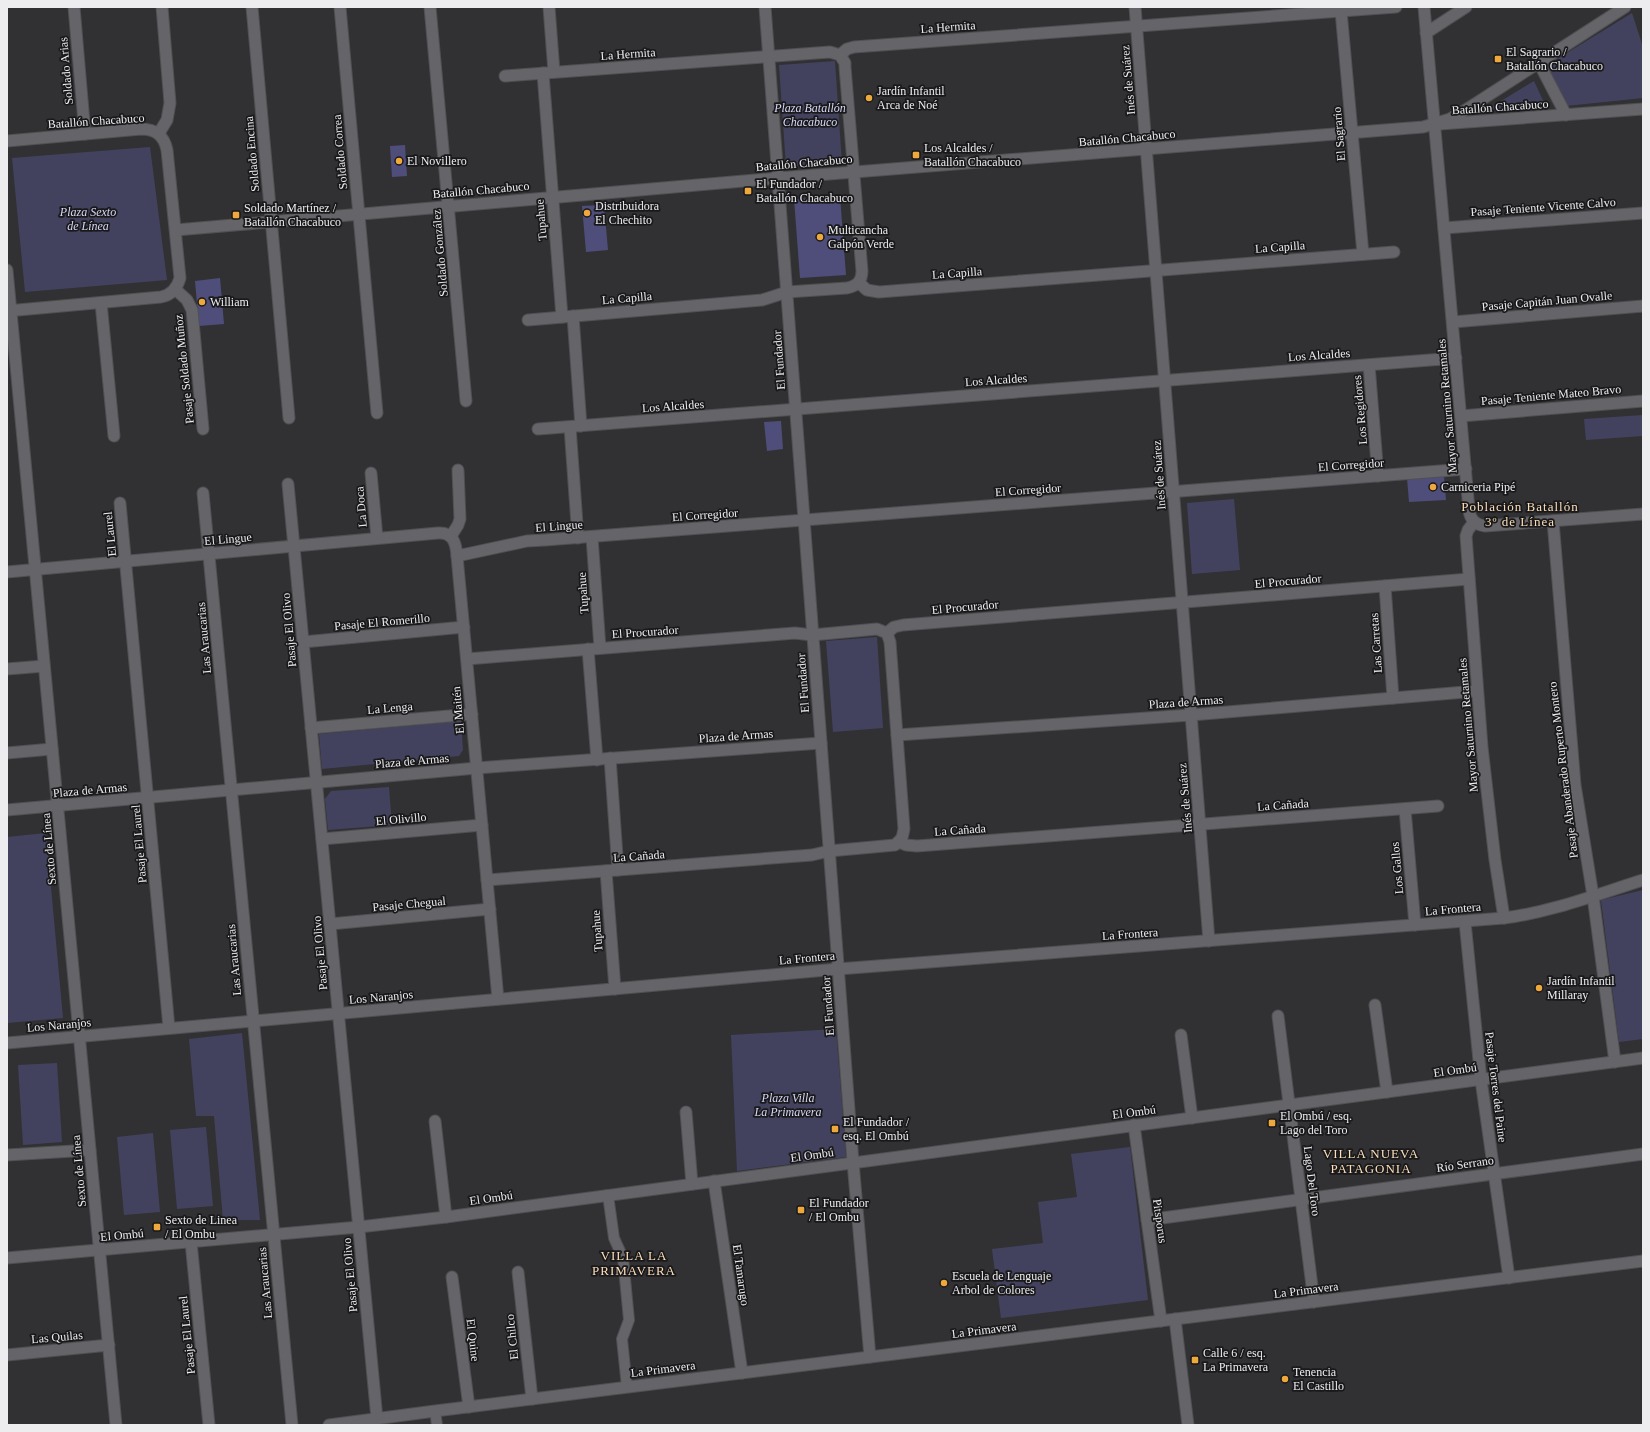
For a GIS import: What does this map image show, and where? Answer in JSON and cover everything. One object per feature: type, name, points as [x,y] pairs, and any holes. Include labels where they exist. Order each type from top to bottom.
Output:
[{"type":"street","name":"Soldado Arias","points":[[74,7],[85,134]]},
{"type":"street","points":[[159,134],[167,120],[170,103],[162,7]]},
{"type":"street","name":"Soldado Encina","points":[[252,7],[289,418]]},
{"type":"street","name":"Soldado Correa","points":[[340,7],[378,413]]},
{"type":"street","name":"Soldado González","points":[[430,7],[466,401]]},
{"type":"street","points":[[549,7],[554,72]]},
{"type":"street","name":"El Fundador","points":[[765,7],[812,635],[853,1162],[870,1357]]},
{"type":"street","name":"Inés de Suárez","points":[[1135,7],[1209,941]]},
{"type":"street","name":"La Hermita","points":[[505,76],[830,52],[840,55],[854,47],[1396,7]]},
{"type":"street","name":"Mayor Saturnino Retamales","points":[[1424,7],[1431,98],[1435,124],[1470,514],[1474,522],[1468,530],[1466,536],[1477,691],[1488,802],[1504,918]]},
{"type":"street","points":[[1426,33],[1466,7]]},
{"type":"street","name":"Batallón Chacabuco","points":[[1435,124],[1450,119],[1464,111],[1625,7]]},
{"type":"street","name":"El Sagrario","points":[[1341,11],[1362,254]]},
{"type":"street","points":[[840,55],[845,63],[862,271],[862,276],[858,283]]},
{"type":"street","name":"Batallón Chacabuco","points":[[1539,63],[1566,115]]},
{"type":"street","name":"Tupahue","points":[[542,73],[552,197],[567,317],[576,426],[578,538]]},
{"type":"street","name":"Batallón Chacabuco","points":[[176,230],[779,178],[1352,133],[1411,128],[1435,124],[1643,109]]},
{"type":"street","name":"Batallón Chacabuco","points":[[7,141],[141,129],[154,130],[159,134],[163,138],[168,150],[180,278],[175,289]]},
{"type":"street","name":"Pasaje Teniente Vicente Calvo","points":[[1444,228],[1643,213]]},
{"type":"street","name":"La Capilla","points":[[528,320],[762,300],[787,292],[847,288],[855,286],[858,283],[867,290],[879,292],[1394,252]]},
{"type":"street","name":"Sexto de Línea","points":[[7,270],[9,311],[58,806],[116,1425]]},
{"type":"street","points":[[9,311],[160,297],[166,296],[175,289]]},
{"type":"street","name":"Pasaje Soldado Muñoz","points":[[175,289],[187,300],[192,310],[203,429]]},
{"type":"street","points":[[101,302],[114,436]]},
{"type":"street","name":"Pasaje Capitán Juan Ovalle","points":[[1453,322],[1643,306]]},
{"type":"street","name":"Los Alcaldes","points":[[538,429],[1456,358]]},
{"type":"street","name":"Los Regidores","points":[[1369,364],[1378,476]]},
{"type":"street","name":"Pasaje Teniente Mateo Bravo","points":[[1461,416],[1643,401]]},
{"type":"street","name":"El Corregidor","points":[[592,536],[1466,469]]},
{"type":"street","points":[[451,536],[460,519],[458,470]]},
{"type":"street","name":"La Doca","points":[[371,474],[377,538]]},
{"type":"street","name":"Pasaje El Olivo","points":[[288,484],[377,1419]]},
{"type":"street","name":"Las Araucarias","points":[[203,493],[292,1425]]},
{"type":"street","name":"El Laurel","points":[[120,503],[126,561]]},
{"type":"street","points":[[1474,522],[1485,526],[1643,514]]},
{"type":"street","name":"Pasaje Abanderado Ruperto Montero","points":[[1553,521],[1573,763],[1581,828],[1593,896],[1615,1062]]},
{"type":"street","name":"El Lingue","points":[[7,572],[377,538],[442,533],[451,536]]},
{"type":"street","name":"El Maitén","points":[[451,536],[456,544],[498,999]]},
{"type":"street","name":"Tupahue","points":[[592,536],[600,648]]},
{"type":"street","name":"El Lingue","points":[[457,556],[527,541],[592,536]]},
{"type":"street","name":"Pasaje El Laurel","points":[[126,561],[170,1028]]},
{"type":"street","name":"El Procurador","points":[[467,659],[795,633],[812,635],[877,629],[887,633],[894,627],[903,625],[1469,580]]},
{"type":"street","name":"Las Carretas","points":[[1385,586],[1393,698]]},
{"type":"street","name":"Pasaje El Romerillo","points":[[303,642],[464,627]]},
{"type":"street","points":[[887,633],[890,642],[904,829],[904,834],[899,842]]},
{"type":"street","points":[[588,649],[597,760]]},
{"type":"street","points":[[7,669],[44,666]]},
{"type":"street","name":"Plaza de Armas","points":[[897,735],[1191,715],[1477,691]]},
{"type":"street","name":"La Lenga","points":[[311,728],[472,714]]},
{"type":"street","name":"Plaza de Armas","points":[[7,810],[477,768],[821,743]]},
{"type":"street","points":[[7,753],[52,749]]},
{"type":"street","points":[[610,758],[618,870]]},
{"type":"street","name":"La Cañada","points":[[487,880],[812,855],[829,851],[889,846],[899,842],[906,845],[917,846],[1438,806]]},
{"type":"street","name":"Los Gallos","points":[[1405,809],[1415,925]]},
{"type":"street","name":"El Olivillo","points":[[322,839],[482,825]]},
{"type":"street","name":"Tupahue","points":[[606,871],[615,989]]},
{"type":"street","name":"La Frontera","points":[[615,989],[838,969],[1504,918],[1532,914],[1643,880]]},
{"type":"street","name":"Pasaje Chegual","points":[[330,924],[490,909]]},
{"type":"street","name":"Pasaje Torres del Paine","points":[[1465,922],[1481,1080],[1509,1278]]},
{"type":"street","name":"Los Naranjos","points":[[7,1043],[615,989]]},
{"type":"street","points":[[1375,1005],[1387,1092]]},
{"type":"street","name":"Lago Del Toro","points":[[1278,1016],[1314,1302]]},
{"type":"street","points":[[1181,1035],[1192,1118]]},
{"type":"street","name":"El Ombú","points":[[7,1258],[274,1235],[446,1217],[1643,1058]]},
{"type":"street","points":[[686,1112],[692,1184]]},
{"type":"street","points":[[435,1121],[446,1217]]},
{"type":"street","name":"Pitsporus","points":[[1134,1125],[1161,1321]]},
{"type":"street","points":[[7,1155],[90,1150]]},
{"type":"street","name":"Río Serrano","points":[[1147,1220],[1643,1154]]},
{"type":"street","name":"El Tamarugo","points":[[714,1181],[742,1373]]},
{"type":"street","name":"Pasaje El Laurel","points":[[191,1242],[209,1425]]},
{"type":"street","name":"La Primavera","points":[[329,1425],[1643,1262]]},
{"type":"street","name":"El Chilco","points":[[518,1272],[532,1399]]},
{"type":"street","name":"El Quine","points":[[452,1277],[469,1407]]},
{"type":"street","points":[[1174,1319],[1188,1425]]},
{"type":"street","name":"Las Quilas","points":[[7,1355],[109,1345]]},
{"type":"lane","points":[[608,1195],[614,1238],[623,1258],[630,1320],[622,1339],[627,1387]]},
{"type":"lane","points":[[435,1411],[437,1425]]},
{"type":"green space","points":[[1632,13],[1643,47],[1643,98],[1566,106],[1544,67]]},
{"type":"green space","name":"Plaza Batallón Chacabuco","points":[[835,61],[842,164],[786,167],[779,65]]},
{"type":"green space","points":[[1534,81],[1547,109],[1488,109]]},
{"type":"green space","name":"Plaza Sexto de Línea","points":[[150,147],[167,280],[25,292],[12,158]]},
{"type":"green space","points":[[1643,415],[1643,436],[1586,440],[1584,419]]},
{"type":"green space","points":[[1234,499],[1240,570],[1192,574],[1187,503]]},
{"type":"green space","points":[[877,637],[883,728],[833,732],[826,641]]},
{"type":"green space","points":[[461,721],[463,750],[459,756],[322,769],[319,734]]},
{"type":"green space","points":[[389,787],[392,825],[328,830],[325,799],[331,791]]},
{"type":"green space","points":[[46,833],[63,1018],[7,1023],[7,837]]},
{"type":"green space","points":[[1643,890],[1643,1039],[1619,1042],[1601,900]]},
{"type":"green space","name":"Plaza Villa La Primavera","points":[[836,1029],[846,1157],[737,1171],[731,1035]]},
{"type":"green space","points":[[242,1033],[260,1220],[223,1220],[214,1116],[196,1116],[189,1039]]},
{"type":"green space","points":[[57,1063],[62,1142],[23,1145],[18,1065]]},
{"type":"green space","points":[[206,1127],[213,1206],[177,1209],[170,1130]]},
{"type":"green space","points":[[153,1133],[160,1212],[124,1215],[117,1137]]},
{"type":"green space","points":[[1130,1147],[1148,1300],[1001,1318],[992,1249],[1043,1243],[1038,1202],[1077,1197],[1071,1154]]},
{"type":"building","name":"El Novillero","points":[[405,145],[407,176],[392,177],[390,146]]},
{"type":"building","name":"Multicancha Galpón Verde","points":[[840,196],[846,275],[800,278],[794,199]]},
{"type":"building","points":[[604,205],[608,250],[586,252],[582,206]]},
{"type":"building","points":[[220,278],[224,324],[199,326],[195,281]]},
{"type":"building","points":[[781,421],[783,449],[767,451],[764,422]]},
{"type":"building","points":[[1444,476],[1446,500],[1409,502],[1407,478]]},
{"type":"place","name":"El Sagrario / Batallón Chacabuco","points":[[1498,59]]},
{"type":"place","name":"Jardín Infantil Arca de Noé","points":[[869,98]]},
{"type":"place","name":"Los Alcaldes / Batallón Chacabuco","points":[[916,155]]},
{"type":"place","name":"El Novillero","points":[[399,161]]},
{"type":"place","name":"El Fundador / Batallón Chacabuco","points":[[748,191]]},
{"type":"place","name":"Distribuidora El Chechito","points":[[587,213]]},
{"type":"place","name":"Soldado Martínez / Batallón Chacabuco","points":[[236,215]]},
{"type":"place","name":"Multicancha Galpón Verde","points":[[820,237]]},
{"type":"place","name":"William","points":[[202,302]]},
{"type":"place","name":"Carniceria Pipé","points":[[1433,487]]},
{"type":"place","name":"Jardín Infantil Millaray","points":[[1539,988]]},
{"type":"place","name":"El Ombú / esq. Lago del Toro","points":[[1272,1123]]},
{"type":"place","name":"El Fundador / esq. El Ombú","points":[[835,1129]]},
{"type":"place","name":"El Fundador / El Ombu","points":[[801,1210]]},
{"type":"place","name":"Sexto de Linea / El Ombu","points":[[157,1227]]},
{"type":"place","name":"Escuela de Lenguaje Arbol de Colores","points":[[944,1283]]},
{"type":"place","name":"Calle 6 / esq. La Primavera","points":[[1195,1360]]},
{"type":"place","name":"Tenencia El Castillo","points":[[1285,1379]]},
{"type":"district","name":"Población Batallón 3º de Línea","points":[[1520,514]]},
{"type":"district","name":"VILLA NUEVA PATAGONIA","points":[[1371,1160]]},
{"type":"district","name":"VILLA LA PRIMAVERA","points":[[634,1262]]}]
